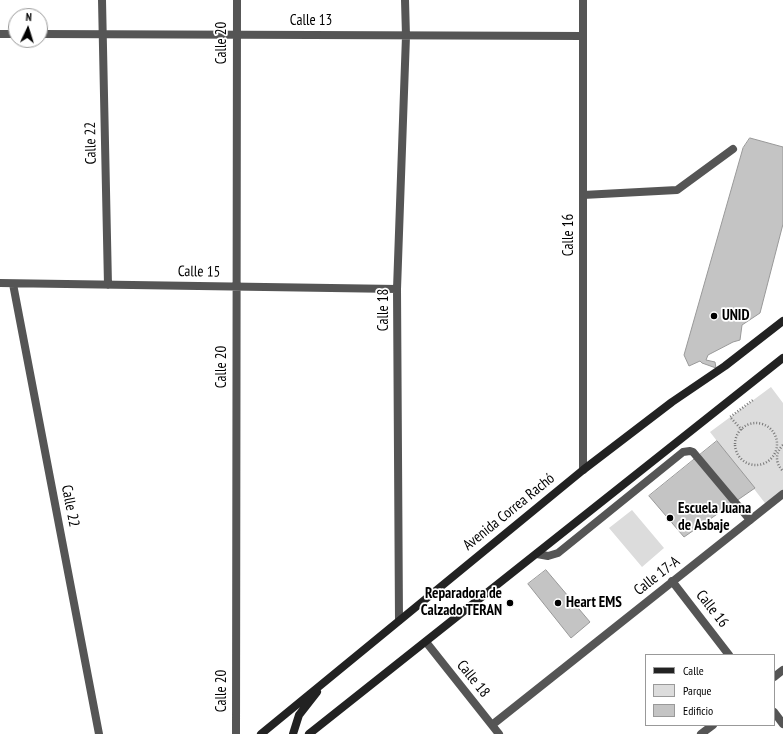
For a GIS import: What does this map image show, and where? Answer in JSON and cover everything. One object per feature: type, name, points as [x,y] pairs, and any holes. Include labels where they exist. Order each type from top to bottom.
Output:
[{"type":"main road","name":"Avenida Correa Rachó","points":[[260,734],[583,470],[672,402],[725,366],[783,321]]},
{"type":"main road","points":[[307,734],[779,365],[783,358]]},
{"type":"main road","points":[[294,734],[299,715],[327,678]]},
{"type":"street","name":"Calle 22","points":[[102,0],[108,285]]},
{"type":"street","name":"Calle 20","points":[[236,734],[237,0]]},
{"type":"street","name":"Calle 18","points":[[399,620],[397,289],[406,0]]},
{"type":"street","name":"Calle 16","points":[[583,0],[583,470]]},
{"type":"street","name":"Calle 13","points":[[48,34],[583,36]]},
{"type":"street","points":[[583,195],[677,190],[733,149]]},
{"type":"street","name":"Calle 15","points":[[0,284],[397,289]]},
{"type":"street","name":"Calle 22","points":[[12,284],[99,734]]},
{"type":"street","points":[[537,554],[548,556],[558,553],[683,452],[693,452],[750,520]]},
{"type":"street","name":"Calle 17-A","points":[[492,724],[783,494]]},
{"type":"street","name":"Calle 16","points":[[672,581],[728,654]]},
{"type":"street","name":"Calle 18","points":[[426,642],[499,734]]},
{"type":"street","points":[[775,676],[783,670]]},
{"type":"street","points":[[775,713],[783,724]]},
{"type":"street","points":[[701,734],[712,726]]},
{"type":"path","points":[[742,430],[730,417],[753,400]]},
{"type":"path","points":[[783,445],[776,454],[766,463],[752,465],[745,462],[740,457],[735,444],[737,437],[742,430],[751,424],[765,425],[770,429],[777,440],[776,454],[778,465],[783,471]]},
{"type":"green space","points":[[771,387],[783,403],[783,495],[768,507],[710,432]]},
{"type":"green space","points":[[632,510],[664,548],[642,567],[609,528]]},
{"type":"building","points":[[750,138],[783,147],[783,224],[760,313],[742,325],[740,340],[708,355],[706,360],[715,362],[716,368],[700,361],[689,366],[684,355],[743,148]]},
{"type":"building","points":[[717,441],[755,488],[684,537],[649,496]]},
{"type":"building","name":"Heart EMS","points":[[546,570],[590,622],[571,638],[528,584]]},
{"type":"place","name":"UNID","points":[[714,316]]},
{"type":"place","name":"Escuela Juana de Asbaje","points":[[670,518]]},
{"type":"place","name":"Reparadora de Calzado TERAN","points":[[510,603]]},
{"type":"place","name":"Heart EMS","points":[[558,603]]}]
